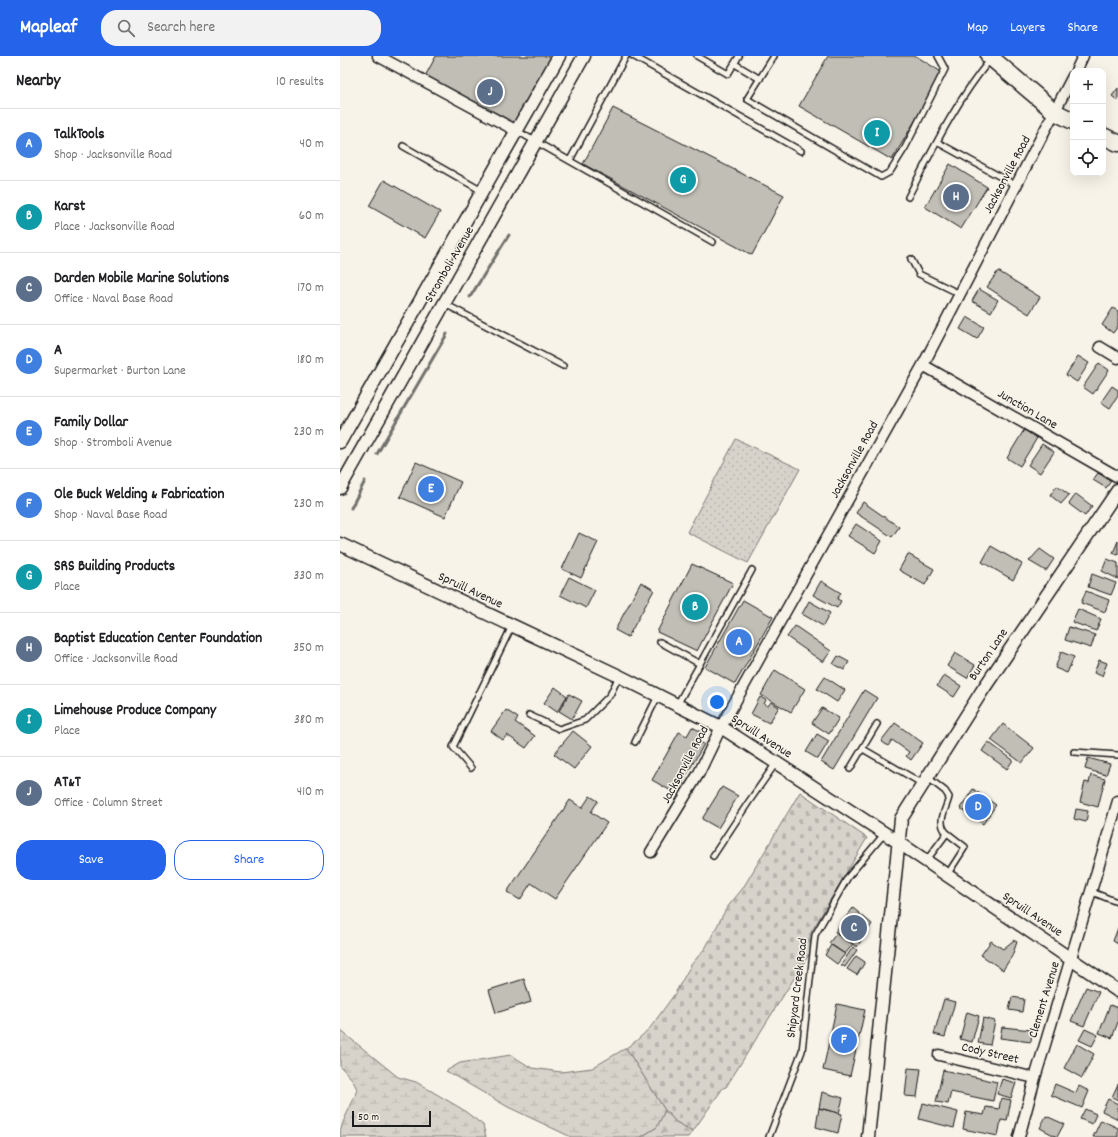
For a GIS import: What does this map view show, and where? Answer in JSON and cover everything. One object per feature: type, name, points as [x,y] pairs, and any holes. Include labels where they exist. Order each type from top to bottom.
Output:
[{"type":"main road","points":[[990,57],[1055,112],[1070,120]]},
{"type":"main road","points":[[1106,137],[1118,143]]},
{"type":"street","name":"Stromboli Avenue","points":[[340,442],[560,56]]},
{"type":"street","name":"Stromboli Avenue","points":[[340,488],[584,56]]},
{"type":"street","points":[[1077,68],[1083,56]]},
{"type":"street","points":[[382,57],[517,131]]},
{"type":"street","name":"Jacksonville Road","points":[[651,852],[699,772],[721,727],[923,365],[1070,82]]},
{"type":"street","points":[[1100,347],[1118,358]]},
{"type":"street","name":"Junction Lane","points":[[923,365],[1118,477]]},
{"type":"street","name":"Burton Lane","points":[[868,1137],[901,819],[982,691],[1118,490]]},
{"type":"street","name":"Spruill Avenue","points":[[340,544],[619,676],[721,727],[898,842],[1072,958],[1118,991]]},
{"type":"street","name":"Clement Avenue","points":[[1019,1137],[1034,1078],[1072,958],[1118,801]]},
{"type":"street","name":"Cody Street","points":[[939,1055],[1034,1078]]},
{"type":"lane","points":[[570,160],[626,56]]},
{"type":"lane","points":[[633,56],[801,151]]},
{"type":"lane","points":[[697,56],[728,74],[739,56]]},
{"type":"lane","points":[[774,56],[748,99],[881,177],[890,172],[937,87],[945,69],[938,56]]},
{"type":"lane","points":[[908,197],[937,142],[990,57]]},
{"type":"lane","points":[[735,64],[760,79]]},
{"type":"lane","points":[[517,131],[713,242]]},
{"type":"lane","points":[[937,142],[1017,186]]},
{"type":"lane","points":[[403,146],[482,191]]},
{"type":"lane","points":[[911,259],[919,274],[960,294]]},
{"type":"lane","points":[[444,303],[563,366]]},
{"type":"lane","points":[[677,705],[752,570]]},
{"type":"lane","points":[[471,768],[453,747],[512,626]]},
{"type":"lane","points":[[660,642],[700,664]]},
{"type":"lane","points":[[529,715],[559,729],[585,720],[610,695],[619,676]]},
{"type":"lane","points":[[635,742],[659,696]]},
{"type":"lane","points":[[850,769],[876,724]]},
{"type":"lane","points":[[862,749],[945,790],[949,797],[941,820],[942,828],[965,847],[946,875]]},
{"type":"lane","points":[[1074,752],[1118,755]]},
{"type":"lane","points":[[713,856],[776,764]]},
{"type":"lane","points":[[926,861],[947,833]]},
{"type":"lane","name":"Shipyard Creek Road","points":[[769,1137],[802,1051],[815,935],[848,877],[885,834]]},
{"type":"lane","points":[[1092,892],[1117,902]]},
{"type":"green space","points":[[736,439],[800,469],[748,563],[687,532]]},
{"type":"green space","points":[[800,792],[867,838],[810,934],[810,953],[726,1087],[723,1088],[693,1131],[676,1122],[665,1110],[626,1048],[650,1028],[674,995],[691,965],[706,947],[726,909],[743,888]]},
{"type":"green space","points":[[340,1030],[398,1077],[416,1082],[462,1109],[483,1125],[486,1137],[340,1137],[344,1119],[357,1089],[352,1079],[340,1066]]},
{"type":"green space","points":[[626,1048],[665,1110],[657,1127],[641,1137],[571,1137],[508,1107],[446,1071],[460,1063],[511,1055],[532,1068],[561,1072],[592,1068]]},
{"type":"green space","points":[[665,1110],[676,1122],[693,1131],[688,1137],[641,1137],[657,1127]]},
{"type":"building","points":[[436,56],[555,56],[514,130],[423,80]]},
{"type":"building","points":[[828,56],[916,56],[943,73],[892,160],[799,106]]},
{"type":"building","points":[[1118,88],[1118,101],[1112,96]]},
{"type":"building","points":[[613,108],[784,195],[752,255],[583,164]]},
{"type":"building","points":[[950,164],[987,187],[961,229],[925,207]]},
{"type":"building","points":[[384,180],[440,212],[425,238],[369,206]]},
{"type":"building","points":[[998,271],[1040,297],[1029,314],[987,287]]},
{"type":"building","points":[[979,289],[998,300],[991,312],[972,301]]},
{"type":"building","points":[[1113,308],[1118,311],[1118,326],[1113,333],[1102,325]]},
{"type":"building","points":[[967,317],[984,327],[977,339],[960,329]]},
{"type":"building","points":[[1078,356],[1089,363],[1077,382],[1066,375]]},
{"type":"building","points":[[1099,363],[1109,370],[1093,394],[1083,387]]},
{"type":"building","points":[[1112,386],[1118,390],[1118,396],[1110,408],[1101,402]]},
{"type":"building","points":[[1024,430],[1037,438],[1020,466],[1007,458]]},
{"type":"building","points":[[1042,444],[1054,452],[1040,473],[1028,465]]},
{"type":"building","points":[[416,462],[461,482],[445,517],[400,497]]},
{"type":"building","points":[[1098,473],[1111,481],[1106,488],[1093,480]]},
{"type":"building","points":[[1057,486],[1069,495],[1061,504],[1050,495]]},
{"type":"building","points":[[1076,494],[1092,506],[1085,516],[1069,504]]},
{"type":"building","points":[[863,502],[899,527],[892,537],[856,513]]},
{"type":"building","points":[[856,524],[882,541],[875,553],[848,536]]},
{"type":"building","points":[[579,533],[598,542],[581,578],[562,569]]},
{"type":"building","points":[[1118,541],[1118,555],[1113,553]]},
{"type":"building","points":[[991,546],[1022,564],[1013,580],[982,562]]},
{"type":"building","points":[[1040,549],[1054,559],[1046,571],[1029,561]]},
{"type":"building","points":[[908,554],[934,569],[925,585],[899,570]]},
{"type":"building","points":[[1107,559],[1118,563],[1118,579],[1102,571]]},
{"type":"building","points":[[692,564],[733,583],[697,651],[657,632]]},
{"type":"building","points":[[1092,574],[1116,583],[1111,595],[1088,587]]},
{"type":"building","points":[[569,577],[595,590],[586,608],[560,595]]},
{"type":"building","points":[[821,581],[841,593],[837,599],[841,601],[837,608],[813,595]]},
{"type":"building","points":[[641,582],[654,590],[628,637],[615,630]]},
{"type":"building","points":[[1086,591],[1109,600],[1105,612],[1081,603]]},
{"type":"building","points":[[743,600],[773,617],[735,684],[705,667]]},
{"type":"building","points":[[809,601],[830,613],[823,626],[802,614]]},
{"type":"building","points":[[1078,609],[1101,619],[1096,631],[1072,622]]},
{"type":"building","points":[[795,626],[831,651],[823,662],[787,637]]},
{"type":"building","points":[[1069,627],[1095,635],[1091,648],[1065,640]]},
{"type":"building","points":[[1061,652],[1074,657],[1067,673],[1055,668]]},
{"type":"building","points":[[955,653],[975,665],[967,678],[947,666]]},
{"type":"building","points":[[838,656],[849,662],[844,670],[833,664]]},
{"type":"building","points":[[1099,660],[1107,663],[1102,676],[1094,673]]},
{"type":"building","points":[[775,670],[805,689],[791,712],[761,695]]},
{"type":"building","points":[[944,675],[961,686],[954,697],[937,686]]},
{"type":"building","points":[[825,677],[845,690],[837,702],[817,689]]},
{"type":"building","points":[[555,687],[567,696],[557,712],[544,703]]},
{"type":"building","points":[[864,690],[877,698],[834,770],[821,762]]},
{"type":"building","points":[[569,694],[582,701],[572,719],[559,711]]},
{"type":"building","points":[[760,697],[766,700],[764,704],[768,706],[771,702],[779,707],[769,723],[751,714]]},
{"type":"building","points":[[822,708],[839,718],[829,734],[812,723]]},
{"type":"building","points":[[506,710],[518,718],[515,722],[535,736],[526,748],[507,735],[503,740],[491,731]]},
{"type":"building","points":[[895,723],[923,743],[911,760],[906,756],[909,752],[892,740],[888,746],[881,741]]},
{"type":"building","points":[[1003,724],[1034,748],[1022,763],[991,740]]},
{"type":"building","points":[[692,727],[702,732],[697,741],[704,744],[682,783],[686,785],[680,796],[652,780],[679,732],[687,736]]},
{"type":"building","points":[[573,731],[592,746],[574,769],[554,754]]},
{"type":"building","points":[[817,734],[829,741],[818,759],[806,752]]},
{"type":"building","points":[[988,742],[1013,760],[1007,769],[982,751]]},
{"type":"building","points":[[1088,758],[1110,764],[1106,775],[1085,769]]},
{"type":"building","points":[[1091,775],[1105,779],[1098,807],[1080,802],[1085,782],[1089,783]]},
{"type":"building","points":[[722,787],[738,796],[718,828],[702,819]]},
{"type":"building","points":[[973,789],[996,805],[983,824],[960,808]]},
{"type":"building","points":[[590,796],[598,801],[591,812],[607,823],[555,899],[531,883],[520,900],[507,892],[570,800],[582,808]]},
{"type":"building","points":[[1076,809],[1088,811],[1086,822],[1074,819]]},
{"type":"building","points":[[853,908],[872,924],[857,947],[835,932]]},
{"type":"building","points":[[1118,928],[1118,944],[1113,941]]},
{"type":"building","points":[[836,934],[853,944],[845,954],[829,943]]},
{"type":"building","points":[[1014,940],[1017,942],[1012,956],[1003,970],[981,955],[991,941],[1003,949]]},
{"type":"building","points":[[831,945],[845,954],[837,964],[825,955]]},
{"type":"building","points":[[853,947],[857,950],[845,967],[841,965]]},
{"type":"building","points":[[856,956],[865,962],[857,975],[847,969]]},
{"type":"building","points":[[524,979],[531,1002],[496,1013],[489,990]]},
{"type":"building","points":[[1086,987],[1099,992],[1084,1026],[1071,1021]]},
{"type":"building","points":[[1012,997],[1024,999],[1022,1012],[1009,1010]]},
{"type":"building","points":[[944,999],[955,1002],[945,1037],[934,1034]]},
{"type":"building","points":[[837,1004],[865,1010],[850,1076],[823,1070]]},
{"type":"building","points":[[1110,1005],[1118,1008],[1118,1022],[1112,1038],[1099,1033]]},
{"type":"building","points":[[967,1012],[979,1016],[972,1042],[960,1039]]},
{"type":"building","points":[[983,1018],[995,1021],[990,1045],[978,1043]]},
{"type":"building","points":[[1002,1027],[1032,1030],[1031,1042],[1000,1038]]},
{"type":"building","points":[[1085,1029],[1098,1035],[1092,1046],[1079,1040]]},
{"type":"building","points":[[1077,1044],[1094,1054],[1082,1078],[1064,1068]]},
{"type":"building","points":[[908,1068],[921,1069],[917,1097],[905,1096]]},
{"type":"building","points":[[943,1070],[997,1082],[993,1101],[951,1092],[948,1104],[936,1102]]},
{"type":"building","points":[[1002,1079],[1016,1083],[1011,1098],[997,1094]]},
{"type":"building","points":[[1055,1084],[1076,1093],[1079,1086],[1089,1091],[1082,1108],[1051,1095]]},
{"type":"building","points":[[1118,1084],[1118,1100],[1112,1097]]},
{"type":"building","points":[[822,1092],[843,1098],[839,1113],[819,1108]]},
{"type":"building","points":[[1001,1098],[1011,1100],[1007,1121],[1001,1120],[998,1136],[963,1129],[966,1112],[984,1115],[986,1107],[999,1109]]},
{"type":"building","points":[[1108,1099],[1118,1104],[1118,1119],[1102,1111]]},
{"type":"building","points":[[923,1103],[958,1112],[954,1128],[919,1119]]},
{"type":"building","points":[[819,1108],[842,1114],[838,1133],[816,1127]]},
{"type":"building","points":[[1085,1109],[1096,1114],[1092,1124],[1080,1119]]},
{"type":"building","points":[[1046,1116],[1064,1124],[1057,1137],[1040,1128]]},
{"type":"building","points":[[1101,1120],[1118,1128],[1118,1137],[1093,1137]]},
{"type":"waterway","points":[[470,297],[509,235]]},
{"type":"waterway","points":[[377,454],[447,334]]},
{"type":"waterway","points":[[351,508],[365,481]]},
{"type":"place","name":"AT&T","points":[[490,92]]},
{"type":"place","name":"Limehouse Produce Company","points":[[877,133]]},
{"type":"place","name":"SRS Building Products","points":[[683,180]]},
{"type":"place","name":"Baptist Education Center Foundation","points":[[956,197]]},
{"type":"place","name":"Family Dollar","points":[[431,489]]},
{"type":"place","name":"Karst","points":[[695,607]]},
{"type":"place","name":"TalkTools","points":[[739,642]]},
{"type":"place","name":"A","points":[[978,807]]},
{"type":"place","name":"Darden Mobile Marine Solutions","points":[[854,928]]},
{"type":"place","name":"Ole Buck Welding & Fabrication","points":[[844,1040]]}]
